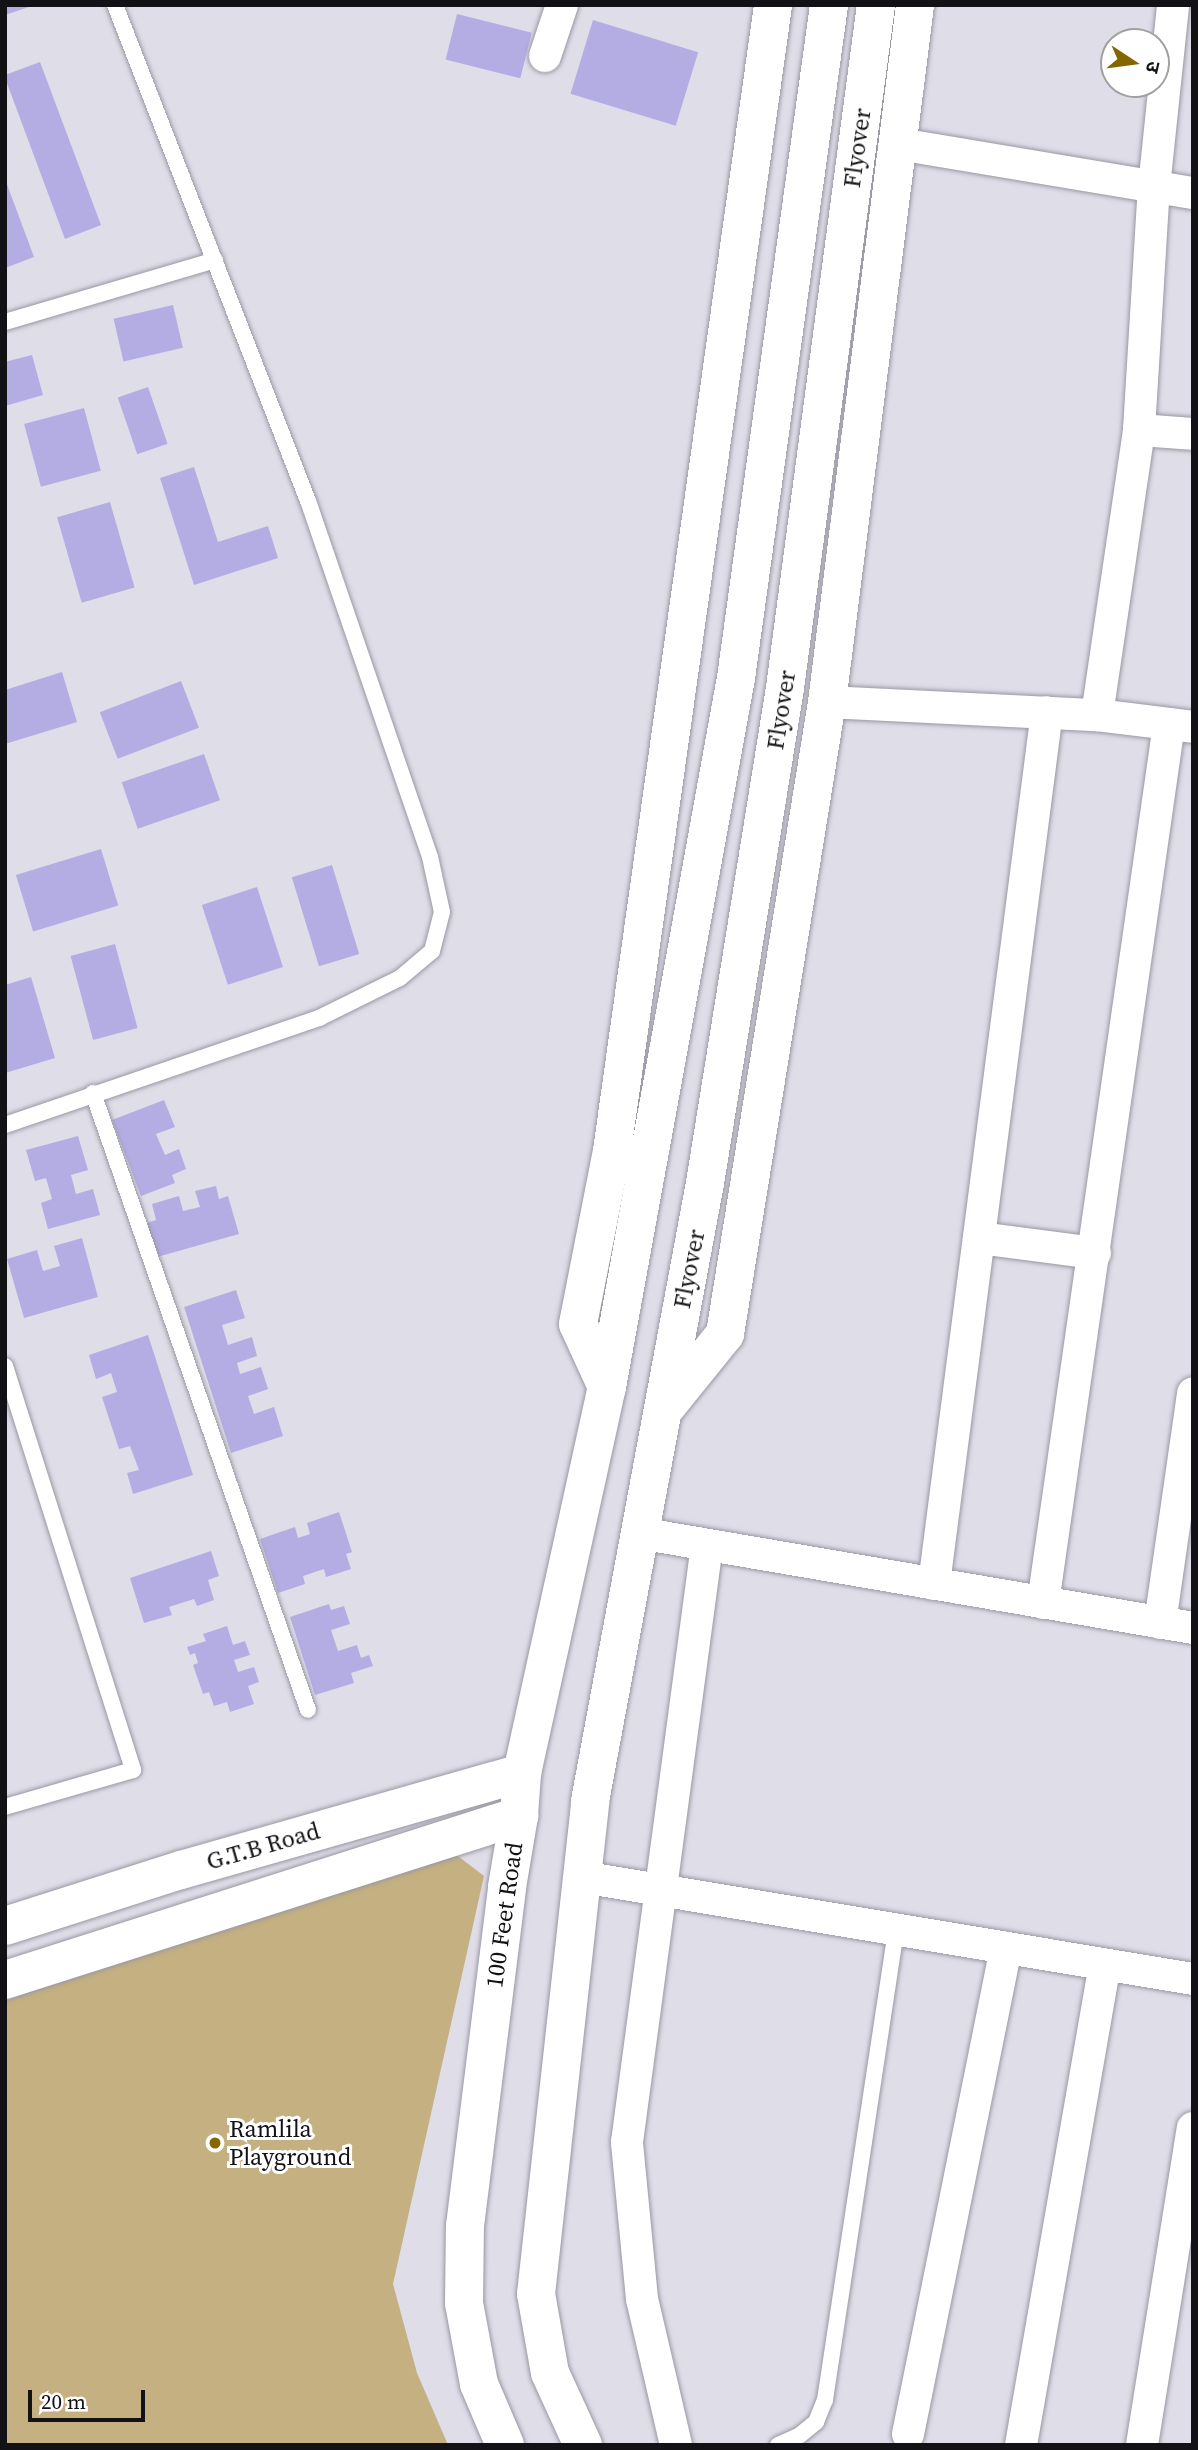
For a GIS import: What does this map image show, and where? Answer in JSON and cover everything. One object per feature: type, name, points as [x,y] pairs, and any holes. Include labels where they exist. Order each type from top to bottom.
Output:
[{"type":"main road","points":[[607,1387],[578,1324],[612,1151],[773,5]]},
{"type":"main road","name":"Flyover","points":[[607,1387],[736,678],[829,5]]},
{"type":"main road","name":"Flyover","points":[[662,1411],[705,1183],[785,688],[876,5]]},
{"type":"main road","points":[[583,2445],[550,2373],[536,2294],[590,1801],[662,1411],[725,1334],[827,702],[915,5]]},
{"type":"main road","name":"100 Feet Road","points":[[505,2445],[479,2384],[464,2303],[465,2225],[506,1887],[519,1816],[522,1773],[607,1387]]},
{"type":"main road","name":"G.T.B Road","points":[[5,1926],[181,1870],[522,1773]]},
{"type":"main road","name":"G.T.B Road","points":[[5,1980],[519,1816]]},
{"type":"street","points":[[545,56],[562,5]]},
{"type":"street","points":[[1097,715],[1139,430],[1154,187],[1173,5]]},
{"type":"street","points":[[899,144],[1193,193]]},
{"type":"street","points":[[1139,430],[1193,433]]},
{"type":"street","points":[[827,702],[1097,715],[1181,725],[1095,1253],[1043,1603]]},
{"type":"street","points":[[934,1584],[1047,712]]},
{"type":"street","points":[[979,1238],[1095,1253]]},
{"type":"street","points":[[1160,1623],[1193,1393]]},
{"type":"street","points":[[639,1534],[1193,1628]]},
{"type":"street","points":[[676,2445],[642,2299],[627,2142],[663,1892],[707,1545]]},
{"type":"street","points":[[582,1877],[1193,1979]]},
{"type":"street","points":[[908,2434],[1006,1948]]},
{"type":"street","points":[[1021,2445],[1105,1965]]},
{"type":"street","points":[[1142,2445],[1193,2128]]},
{"type":"lane","points":[[5,1125],[319,1018],[400,978],[432,951],[442,912],[430,857],[309,501],[115,5]]},
{"type":"lane","points":[[5,322],[215,260]]},
{"type":"lane","points":[[93,1093],[308,1710]]},
{"type":"lane","points":[[5,1366],[133,1770],[5,1807]]},
{"type":"lane","points":[[778,2445],[800,2435],[816,2422],[825,2400],[895,1931]]},
{"type":"shaded area","name":"Ramlila Playground","points":[[454,1853],[484,1876],[393,2284],[417,2373],[448,2445],[5,2445],[5,2001],[161,1942]]},
{"type":"building","points":[[5,5],[32,5],[32,6],[5,15]]},
{"type":"building","points":[[457,14],[532,33],[520,78],[446,60]]},
{"type":"building","points":[[593,20],[698,52],[676,126],[570,94]]},
{"type":"building","points":[[40,62],[101,225],[65,239],[5,78],[5,75]]},
{"type":"building","points":[[5,179],[34,257],[5,268]]},
{"type":"building","points":[[173,305],[183,348],[123,362],[114,319]]},
{"type":"building","points":[[32,355],[43,395],[5,406],[5,362]]},
{"type":"building","points":[[148,387],[168,444],[137,454],[118,397]]},
{"type":"building","points":[[84,408],[101,471],[41,487],[24,424]]},
{"type":"building","points":[[194,467],[218,542],[268,526],[278,558],[194,585],[160,478]]},
{"type":"building","points":[[110,502],[135,588],[82,603],[57,517]]},
{"type":"building","points":[[62,672],[77,722],[5,744],[5,690]]},
{"type":"building","points":[[181,681],[199,728],[118,759],[100,712]]},
{"type":"building","points":[[204,754],[220,800],[138,829],[122,782]]},
{"type":"building","points":[[101,849],[118,905],[33,931],[16,875]]},
{"type":"building","points":[[332,865],[359,954],[319,966],[292,877]]},
{"type":"building","points":[[257,887],[283,967],[228,985],[202,905]]},
{"type":"building","points":[[115,944],[138,1028],[93,1040],[71,956]]},
{"type":"building","points":[[31,977],[55,1058],[5,1073],[5,985]]},
{"type":"building","points":[[164,1100],[175,1127],[156,1134],[165,1155],[179,1149],[186,1169],[172,1175],[175,1183],[141,1196],[112,1120]]},
{"type":"building","points":[[78,1136],[88,1170],[71,1175],[76,1194],[93,1189],[100,1215],[48,1229],[41,1203],[52,1199],[46,1178],[35,1181],[26,1150]]},
{"type":"building","points":[[216,1186],[219,1199],[228,1196],[239,1234],[157,1257],[147,1223],[156,1220],[152,1204],[179,1196],[183,1211],[200,1207],[195,1191]]},
{"type":"building","points":[[82,1238],[98,1297],[24,1318],[7,1259],[37,1250],[43,1271],[60,1266],[54,1246]]},
{"type":"building","points":[[236,1290],[245,1318],[222,1325],[228,1345],[252,1337],[257,1356],[237,1363],[240,1374],[261,1367],[268,1389],[248,1396],[254,1414],[274,1407],[283,1436],[231,1453],[184,1307]]},
{"type":"building","points":[[148,1335],[193,1475],[133,1494],[127,1473],[139,1470],[130,1446],[119,1449],[102,1397],[117,1392],[111,1373],[96,1379],[89,1355]]},
{"type":"building","points":[[339,1512],[352,1552],[346,1554],[351,1569],[326,1577],[324,1569],[303,1576],[305,1584],[278,1593],[260,1539],[295,1527],[298,1538],[310,1534],[307,1523]]},
{"type":"building","points":[[211,1551],[219,1576],[208,1580],[214,1600],[197,1606],[194,1599],[169,1607],[172,1615],[144,1623],[130,1578]]},
{"type":"building","points":[[329,1604],[331,1610],[344,1606],[350,1624],[331,1630],[338,1651],[357,1645],[361,1658],[369,1655],[373,1666],[351,1673],[354,1683],[315,1695],[290,1617]]},
{"type":"building","points":[[227,1626],[233,1645],[245,1641],[250,1655],[234,1660],[238,1672],[254,1667],[259,1682],[248,1686],[254,1704],[230,1712],[227,1702],[214,1706],[209,1692],[203,1694],[193,1665],[198,1663],[195,1653],[190,1655],[187,1647],[206,1641],[203,1634]]},
{"type":"place","name":"Ramlila Playground","points":[[215,2143]]}]
